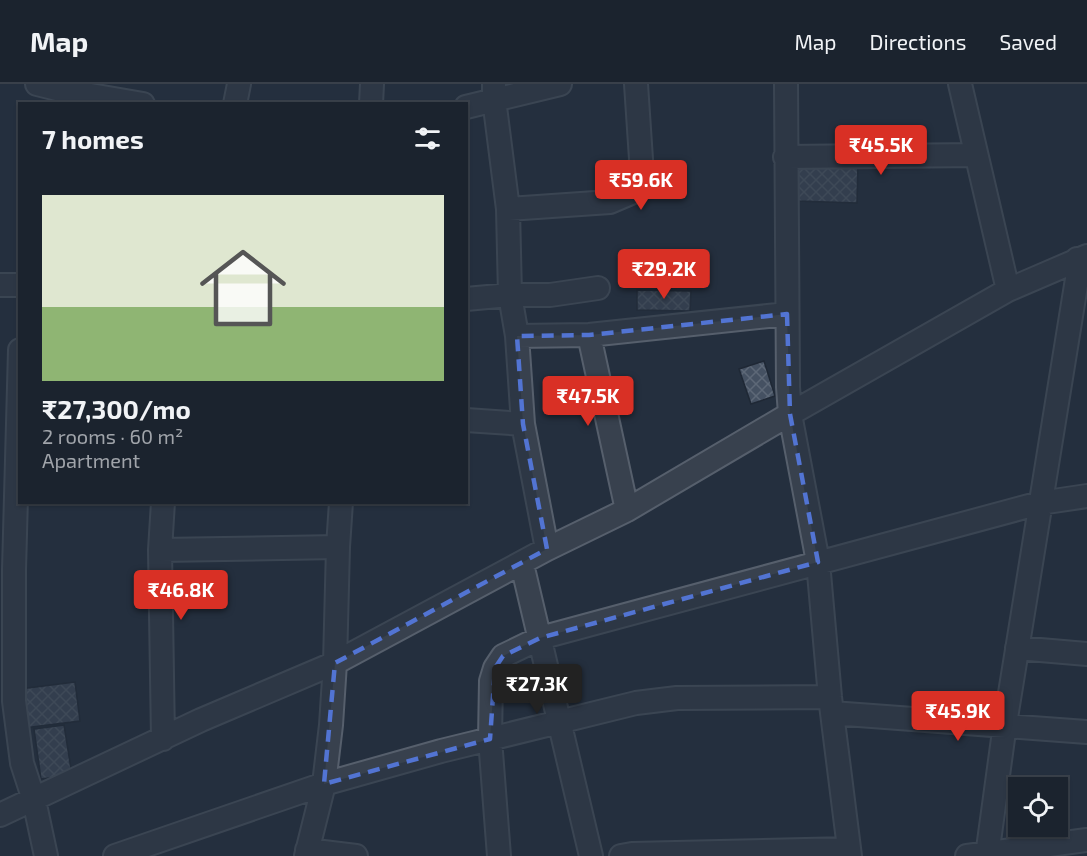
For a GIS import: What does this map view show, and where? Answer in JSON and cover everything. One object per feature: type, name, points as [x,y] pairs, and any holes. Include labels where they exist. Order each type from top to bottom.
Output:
[{"type":"street","points":[[37,84],[61,93],[128,102]]},
{"type":"street","points":[[235,102],[239,84]]},
{"type":"street","points":[[371,102],[372,84]]},
{"type":"street","points":[[468,106],[494,92],[561,84]]},
{"type":"street","points":[[508,209],[610,202],[632,193],[639,181],[641,159],[636,84]]},
{"type":"street","points":[[621,856],[632,854],[850,853],[831,705],[818,562],[790,414],[786,84]]},
{"type":"street","points":[[960,84],[1008,290]]},
{"type":"street","points":[[494,92],[508,209],[510,295],[517,336],[523,424],[546,549]]},
{"type":"street","points":[[786,157],[976,156]]},
{"type":"street","points":[[0,815],[163,739],[335,663],[546,549],[627,510],[1008,290],[1082,257]]},
{"type":"street","points":[[1082,257],[1005,724],[981,855],[1087,840]]},
{"type":"street","points":[[0,285],[18,285]]},
{"type":"street","points":[[468,298],[550,295],[598,288]]},
{"type":"street","points":[[517,336],[589,335],[787,314]]},
{"type":"street","points":[[589,335],[627,510]]},
{"type":"street","points":[[18,374],[8,491],[7,611],[14,701],[22,763],[34,800],[46,856]]},
{"type":"street","points":[[468,420],[523,424]]},
{"type":"street","points":[[499,856],[490,740],[491,681],[495,668],[503,656],[540,638],[1040,503],[1087,496]]},
{"type":"street","points":[[163,504],[160,550],[163,739]]},
{"type":"street","points":[[341,504],[335,663],[324,784],[307,853],[356,856]]},
{"type":"street","points":[[160,550],[338,547]]},
{"type":"street","points":[[522,564],[591,856]]},
{"type":"street","points":[[1017,648],[1087,654]]},
{"type":"street","points":[[115,856],[324,784],[441,751],[636,703],[677,698],[831,705],[1087,732]]},
{"type":"highlighted area","points":[[787,314],[790,414],[818,562],[540,638],[503,656],[495,668],[490,739],[324,784],[335,663],[547,549],[523,424],[517,336],[589,335]]},
{"type":"building","points":[[798,161],[858,163],[857,203],[797,201]]},
{"type":"building","points":[[637,290],[691,291],[690,311],[637,310]]},
{"type":"building","points":[[764,361],[775,396],[751,404],[739,369]]},
{"type":"building","points":[[75,682],[80,721],[24,728],[20,689]]},
{"type":"building","points":[[64,725],[72,775],[41,779],[34,729]]}]
